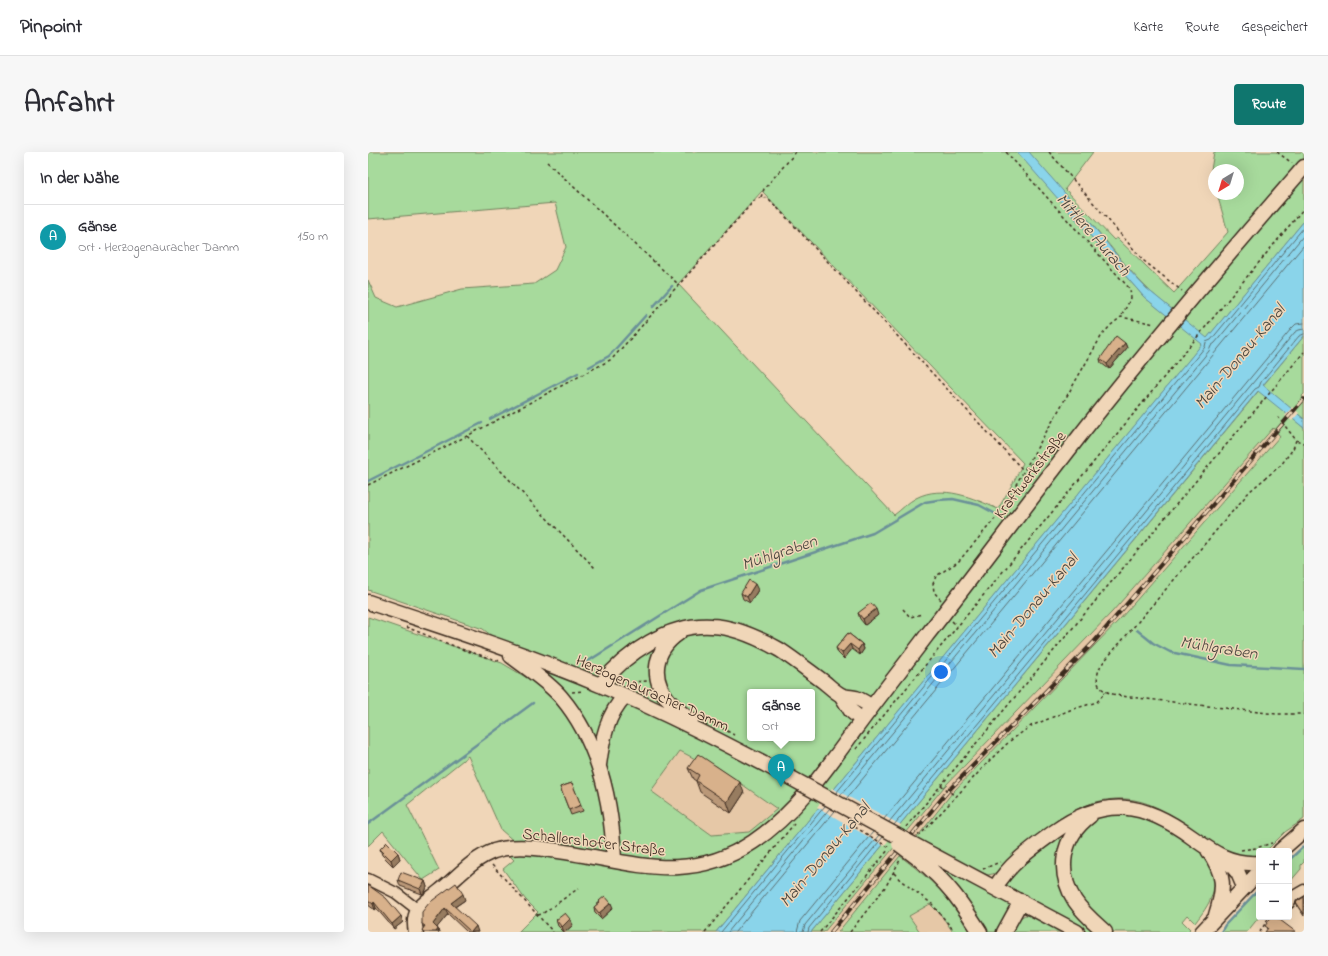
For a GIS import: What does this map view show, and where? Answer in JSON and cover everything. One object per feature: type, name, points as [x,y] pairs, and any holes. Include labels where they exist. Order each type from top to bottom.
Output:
[{"type":"main road","name":"Kraftwerkstraße","points":[[791,809],[818,779],[1086,428],[1192,298],[1303,169]]},
{"type":"main road","name":"Herzogenauracher Damm","points":[[368,602],[498,646],[594,689],[625,696],[716,739],[791,778],[866,818],[924,856],[995,888],[1077,932]]},
{"type":"main road","points":[[594,689],[620,663],[643,647],[666,634],[697,626],[711,626],[727,628],[745,633],[780,650],[841,695],[851,711],[862,720]]},
{"type":"main road","points":[[685,629],[677,634],[662,649],[657,665],[658,681],[669,702],[716,739]]},
{"type":"main road","points":[[498,646],[544,681],[560,696],[580,725],[599,766],[611,816],[614,860]]},
{"type":"main road","points":[[841,695],[856,698],[872,707]]},
{"type":"main road","points":[[599,766],[602,746],[610,719],[617,704],[625,696]]},
{"type":"main road","points":[[995,888],[1015,862],[1041,841],[1072,820],[1083,814],[1100,809],[1118,807],[1128,807],[1148,812],[1174,825],[1207,849],[1227,860],[1238,873],[1244,887]]},
{"type":"main road","name":"Schallershofer Straße","points":[[418,910],[472,864],[484,856],[504,848],[525,847],[558,850],[668,868],[683,868],[717,861],[744,848],[760,838],[791,809]]},
{"type":"main road","points":[[1100,809],[1080,825],[1071,836],[1065,850],[1063,865],[1066,882],[1075,900],[1081,909],[1105,932]]},
{"type":"main road","points":[[1277,847],[1304,830]]},
{"type":"main road","points":[[1207,849],[1216,861],[1221,873],[1222,892],[1215,917]]},
{"type":"main road","points":[[924,856],[961,902],[980,932]]},
{"type":"main road","points":[[1227,860],[1256,863]]},
{"type":"main road","points":[[1221,873],[1229,880],[1244,887]]},
{"type":"main road","points":[[1202,932],[1256,875]]},
{"type":"main road","points":[[1004,932],[1020,901]]},
{"type":"main road","points":[[416,932],[414,922],[418,910]]},
{"type":"street","points":[[368,879],[396,893],[418,910]]},
{"type":"street","points":[[1292,897],[1304,890]]},
{"type":"path","points":[[761,197],[764,189],[796,152]]},
{"type":"path","points":[[938,598],[934,592],[933,584],[936,576],[958,562],[999,514],[1102,335],[1111,325],[1121,318],[1131,298],[1130,290],[1006,152]]},
{"type":"path","points":[[1049,152],[1144,261],[1192,298]]},
{"type":"path","points":[[1277,152],[1303,169]]},
{"type":"path","points":[[547,162],[678,284]]},
{"type":"path","points":[[368,485],[467,436],[612,359],[754,201],[761,197],[768,198],[1023,470]]},
{"type":"path","points":[[856,749],[1304,208]]},
{"type":"path","points":[[1121,318],[1159,325]]},
{"type":"path","points":[[906,828],[1304,352]]},
{"type":"path","points":[[1278,418],[1296,440],[1304,443]]},
{"type":"path","points":[[467,436],[596,569]]},
{"type":"path","points":[[1023,470],[1062,440]]},
{"type":"path","points":[[1296,440],[1293,449],[1281,465],[1250,491],[1101,665],[1097,676],[1097,681],[1099,686],[1105,692],[1121,696],[1268,713],[1304,714]]},
{"type":"path","points":[[903,608],[910,617],[922,614]]},
{"type":"path","points":[[400,625],[464,650],[504,662]]},
{"type":"path","points":[[560,696],[576,691],[594,689]]},
{"type":"path","points":[[916,836],[921,834],[992,758],[1020,733],[1064,712],[1097,702],[1105,692]]},
{"type":"path","points":[[941,785],[956,796]]},
{"type":"path","points":[[705,932],[795,822]]},
{"type":"path","points":[[820,932],[890,847],[853,826]]},
{"type":"path","points":[[1227,860],[1237,851],[1277,847]]},
{"type":"path","points":[[484,856],[553,932]]},
{"type":"path","points":[[850,932],[886,886],[894,873],[900,857]]},
{"type":"path","points":[[894,873],[900,880],[932,904],[955,932]]},
{"type":"path","points":[[538,915],[542,914],[579,888]]},
{"type":"path","points":[[1260,932],[1268,920]]},
{"type":"shaded area","points":[[1273,428],[1281,435],[1120,619],[952,793],[911,845],[838,932],[824,932],[944,787],[1112,612]]},
{"type":"shaded area","points":[[679,751],[703,763],[716,766],[777,809],[749,832],[712,835],[651,791]]},
{"type":"shaded area","points":[[930,904],[941,915],[953,932],[920,932],[909,916]]},
{"type":"green space","points":[[368,152],[1093,152],[1065,189],[1114,240],[1117,238],[1174,293],[1228,232],[1219,200],[1244,200],[1244,164],[1212,164],[1214,152],[1304,152],[1304,221],[716,932],[518,932],[538,912],[525,899],[503,869],[514,860],[498,844],[516,843],[501,830],[468,756],[407,805],[439,870],[423,880],[383,831],[368,846],[368,617],[502,663],[527,678],[535,670],[483,629],[368,590],[368,280],[376,298],[397,307],[462,289],[534,284],[555,270],[566,247],[555,203],[368,219]],"holes":[[[762,191],[1023,463],[998,509],[958,494],[937,492],[916,498],[894,515],[678,284]],[[1063,191],[1134,275],[1162,302],[1173,310],[1168,316],[1144,297],[1057,197]],[[680,751],[703,763],[716,766],[777,809],[749,832],[712,835],[651,791]]]},
{"type":"green space","points":[[1304,336],[1304,394],[1302,396],[1304,400],[1304,419],[1289,407],[1285,412],[1304,428],[1304,819],[1285,832],[1269,848],[1256,848],[1256,856],[1246,858],[1234,858],[1226,854],[1210,841],[1166,812],[1153,806],[1128,799],[1100,801],[1074,811],[1038,836],[1004,868],[993,874],[988,875],[911,845],[952,793],[1120,619],[1280,436],[1273,428],[1112,612],[944,787],[824,932],[811,932]]},
{"type":"green space","points":[[1118,811],[1154,820],[1200,849],[1215,866],[1212,896],[1208,905],[1195,923],[1187,915],[1182,921],[1190,929],[1187,932],[1112,932],[1083,907],[1069,880],[1071,843],[1097,816]]},
{"type":"green space","points":[[1068,827],[1060,864],[1100,932],[1089,932],[1005,887],[1013,871]]},
{"type":"green space","points":[[1304,846],[1304,862],[1301,865],[1301,869],[1292,880],[1292,857]]},
{"type":"green space","points":[[900,856],[937,887],[958,913],[969,932],[953,932],[941,915],[930,904],[909,916],[920,932],[838,932]]},
{"type":"green space","points":[[934,862],[1013,905],[999,932],[985,932]]},
{"type":"green space","points":[[1256,892],[1257,920],[1247,932],[1221,932],[1225,925]]},
{"type":"green space","points":[[1025,915],[1034,916],[1063,932],[1008,932],[1016,920]]},
{"type":"water","points":[[1017,152],[1029,152],[1090,222],[1127,268],[1146,288],[1207,338],[1304,221],[1304,336],[1263,385],[1304,419],[1304,428],[1258,391],[811,932],[716,932],[1202,344],[1144,297]]},
{"type":"pier","points":[[1292,407],[1299,413],[1292,421],[1285,416]]},
{"type":"pier","points":[[832,788],[901,825],[884,846],[817,807]]},
{"type":"building","points":[[1116,336],[1125,343],[1107,364],[1100,359]]},
{"type":"building","points":[[749,580],[755,584],[747,597],[741,593]]},
{"type":"building","points":[[871,603],[876,609],[863,619],[858,613]]},
{"type":"building","points":[[848,633],[862,644],[858,650],[850,644],[842,653],[836,648]]},
{"type":"building","points":[[698,754],[740,782],[727,802],[696,781],[699,775],[688,768]]},
{"type":"building","points":[[572,783],[581,805],[569,810],[560,787]]},
{"type":"building","points":[[387,842],[398,853],[391,860],[380,849]]},
{"type":"building","points":[[401,872],[425,881],[422,887],[420,889],[398,880]]},
{"type":"building","points":[[456,883],[463,894],[451,903],[476,926],[471,932],[445,908],[433,924],[438,929],[436,932],[424,932],[422,930],[425,926],[422,924],[422,912],[429,903]]},
{"type":"building","points":[[368,885],[386,898],[401,916],[392,924],[374,902],[373,904],[368,900]]},
{"type":"building","points":[[605,896],[611,903],[599,913],[594,907]]},
{"type":"building","points":[[1304,897],[1304,914],[1296,902]]},
{"type":"building","points":[[565,913],[570,919],[562,927],[556,920]]},
{"type":"building","points":[[1269,920],[1280,920],[1296,932],[1265,932],[1268,928],[1265,926]]},
{"type":"waterway","points":[[653,307],[672,286]]},
{"type":"waterway","points":[[589,367],[609,356],[646,315]]},
{"type":"waterway","points":[[490,419],[578,373]]},
{"type":"waterway","points":[[368,481],[482,423]]},
{"type":"waterway","name":"Mühlgraben","points":[[582,665],[701,590],[873,533],[925,502],[953,499],[979,505],[994,513]]},
{"type":"waterway","name":"Mühlgraben","points":[[1137,630],[1153,643],[1170,652],[1231,665],[1304,669]]},
{"type":"waterway","points":[[368,824],[533,703]]},
{"type":"waterway","points":[[1292,857],[1304,846]]},
{"type":"waterway","points":[[1221,932],[1225,925],[1256,892]]},
{"type":"railway","points":[[831,932],[948,791],[1093,643],[1304,399]]},
{"type":"place","name":"Gänse","points":[[781,787]]},
{"type":"water label","name":"Mittlere Aurach","points":[[1094,234]]},
{"type":"water label","name":"Main-Donau-Kanal","points":[[1239,356]]},
{"type":"water label","name":"Main-Donau-Kanal","points":[[1032,605]]},
{"type":"water label","name":"Main-Donau-Kanal","points":[[824,854]]}]
